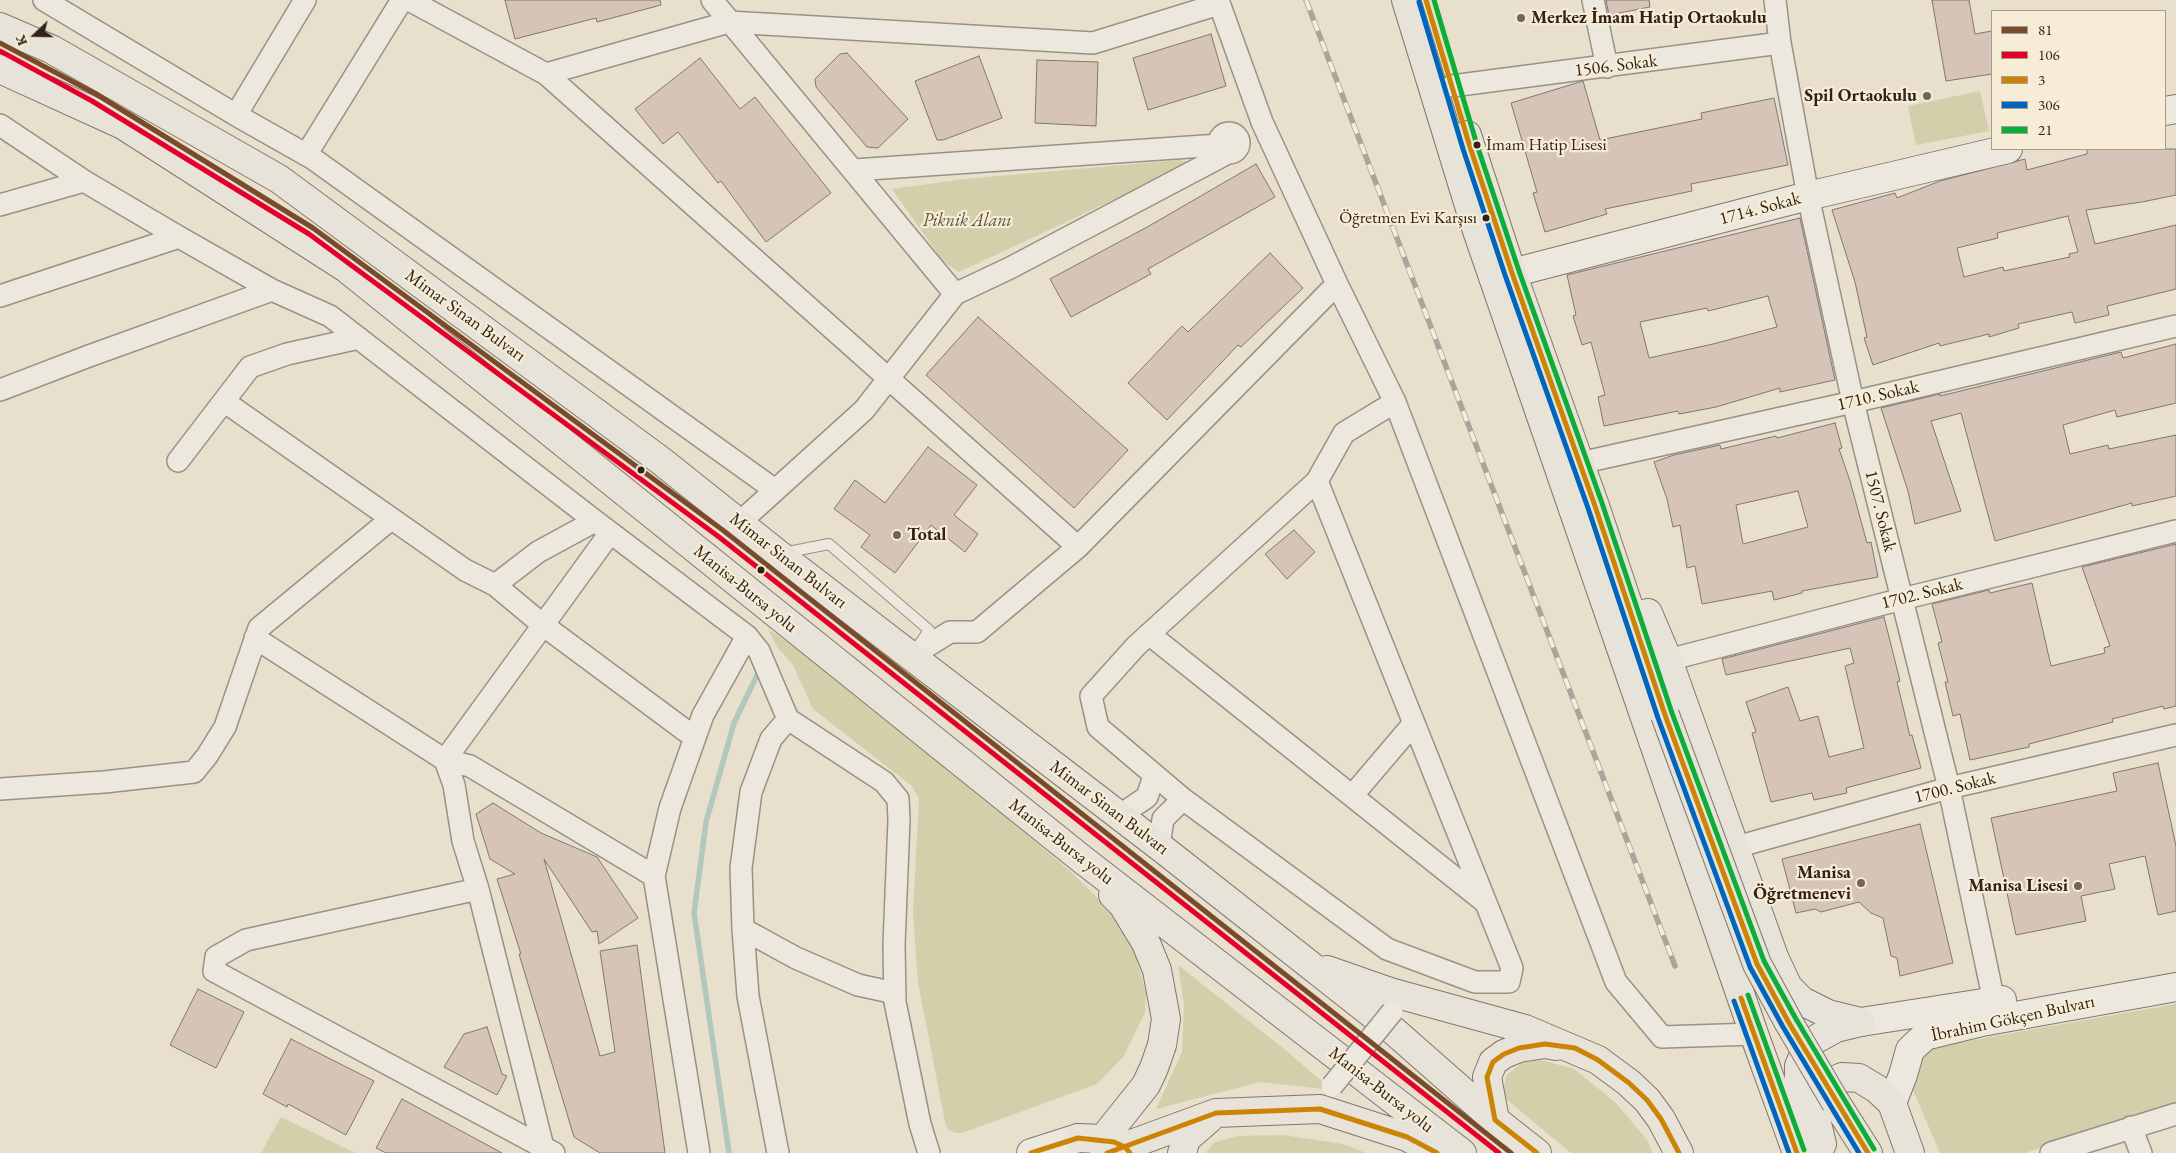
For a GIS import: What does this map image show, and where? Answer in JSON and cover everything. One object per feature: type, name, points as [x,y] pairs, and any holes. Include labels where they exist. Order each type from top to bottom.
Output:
[{"type":"main road","points":[[1406,0],[1474,222],[1754,1034],[1814,1150]]},
{"type":"main road","points":[[1426,0],[1512,273],[1595,506],[1665,715],[1757,964],[1789,1023],[1868,1153]]},
{"type":"main road","name":"Mimar Sinan Bulvarı","points":[[0,27],[51,50],[279,179],[660,460],[778,554],[1159,846],[1395,1032],[1495,1120],[1537,1153]]},
{"type":"main road","name":"Manisa-Bursa yolu","points":[[0,68],[123,125],[346,268],[1083,860],[1462,1153]]},
{"type":"main road","name":"1714. Sokak","points":[[1512,273],[1808,196],[2004,150]]},
{"type":"main road","points":[[1595,506],[1637,587],[1668,660],[1774,957],[1788,987],[1802,1001],[1828,1014],[1861,1022]]},
{"type":"main road","points":[[1083,860],[1123,905],[1146,943],[1157,970],[1166,1019],[1162,1044],[1146,1085],[1124,1114],[1108,1147]]},
{"type":"main road","points":[[1307,963],[1390,992],[1525,1029],[1575,1048],[1614,1071],[1647,1100],[1660,1118],[1679,1153]]},
{"type":"main road","name":"İbrahim Gökçen Bulvarı","points":[[1892,1103],[1910,1050],[1925,1036],[1995,1010],[2176,972]]},
{"type":"main road","name":"İbrahim Gökçen Bulvarı","points":[[1861,1022],[1995,1010],[2176,987]]},
{"type":"main road","points":[[1814,1150],[1799,1090],[1799,1066],[1809,1043],[1836,1028],[1861,1022]]},
{"type":"main road","points":[[1495,1120],[1487,1077],[1493,1062],[1504,1054],[1519,1048],[1545,1044],[1575,1048]]},
{"type":"main road","points":[[1814,1150],[1814,1111],[1819,1093],[1827,1084],[1842,1077],[1859,1078],[1877,1089],[1892,1103],[1910,1153]]},
{"type":"main road","points":[[1836,1103],[1855,1153]]},
{"type":"main road","points":[[1030,1153],[1108,1147],[1216,1113],[1320,1109],[1407,1137],[1437,1153]]},
{"type":"main road","points":[[1182,1153],[1186,1139],[1216,1113]]},
{"type":"street","points":[[44,0],[306,155],[775,490]]},
{"type":"street","points":[[236,115],[305,0]]},
{"type":"street","points":[[306,155],[402,0]]},
{"type":"street","points":[[409,0],[546,74],[1078,547]]},
{"type":"street","points":[[712,0],[955,294]]},
{"type":"street","points":[[729,0],[729,22]]},
{"type":"street","points":[[1593,0],[1607,67]]},
{"type":"street","name":"1507. Sokak","points":[[1775,0],[1780,44],[1808,196],[1853,402],[1949,788],[1995,1010]]},
{"type":"street","points":[[546,74],[729,22],[1093,43],[1219,2],[1262,122],[1337,284],[1395,402],[1616,982],[1662,1037],[1754,1034]]},
{"type":"street","name":"1506. Sokak","points":[[1452,86],[1780,44]]},
{"type":"street","points":[[739,523],[864,410],[955,294],[1010,268],[1228,145],[1262,122]]},
{"type":"street","points":[[0,125],[84,181],[179,237],[272,290],[330,316],[602,527],[748,636],[759,651],[788,720],[884,782],[898,800],[899,820],[894,945],[895,993],[920,1124],[929,1153]]},
{"type":"street","points":[[854,170],[1228,145]]},
{"type":"street","points":[[0,205],[84,181]]},
{"type":"street","points":[[0,296],[179,237]]},
{"type":"street","points":[[910,656],[950,632],[977,632],[1078,547],[1337,284]]},
{"type":"street","points":[[0,390],[272,290]]},
{"type":"street","name":"1710. Sokak","points":[[1580,463],[1853,402],[2176,326]]},
{"type":"street","points":[[178,461],[250,367],[287,354],[359,338]]},
{"type":"street","points":[[225,402],[465,570],[495,584],[543,625],[694,736]]},
{"type":"street","points":[[1317,481],[1512,968],[1509,982],[1475,982],[1387,949],[1182,799],[1154,776],[1098,728],[1091,696],[1149,634],[1317,481],[1344,433],[1395,402]]},
{"type":"street","points":[[0,790],[104,782],[194,772],[207,756],[225,727],[259,628],[391,519]]},
{"type":"street","points":[[495,584],[538,552],[602,527]]},
{"type":"street","points":[[446,760],[543,625],[602,527]]},
{"type":"street","name":"1702. Sokak","points":[[1668,660],[1902,599],[2176,531]]},
{"type":"street","points":[[1149,634],[1486,902]]},
{"type":"street","points":[[699,1153],[654,876],[670,808],[694,736],[703,715],[748,636]]},
{"type":"street","points":[[255,638],[446,760],[470,766],[654,876]]},
{"type":"street","points":[[778,1153],[748,996],[741,868],[751,792],[771,739],[788,720]]},
{"type":"street","points":[[1352,796],[1414,723]]},
{"type":"street","name":"1700. Sokak","points":[[1736,847],[1949,788],[2176,735]]},
{"type":"street","points":[[446,760],[454,785],[463,841],[478,889],[548,1150]]},
{"type":"street","points":[[1118,816],[1147,797],[1154,776]]},
{"type":"street","points":[[1159,846],[1163,820],[1182,799]]},
{"type":"street","points":[[478,889],[246,940],[216,956],[214,972],[548,1150]]},
{"type":"street","points":[[743,930],[796,958],[858,986],[895,993]]},
{"type":"street","points":[[1332,1086],[1392,1012]]},
{"type":"street","points":[[2052,1153],[2176,1114]]},
{"type":"street","points":[[2131,1127],[2140,1153]]},
{"type":"lane","points":[[778,554],[829,544],[929,630],[910,656]]},
{"type":"green space","points":[[1980,91],[1989,131],[1916,145],[1908,106]]},
{"type":"green space","name":"Piknik Alanı","points":[[1179,160],[1192,163],[959,272],[943,261],[892,189],[965,179]]},
{"type":"green space","points":[[768,629],[820,664],[857,698],[969,785],[1071,872],[1107,907],[1134,950],[1146,992],[1145,1012],[1124,1056],[1097,1084],[962,1133],[955,1133],[948,1129],[945,1122],[918,982],[913,913],[919,799],[912,786],[813,709],[793,665],[777,647]]},
{"type":"green space","points":[[1178,965],[1284,1049],[1332,1090],[1260,1082],[1156,1109],[1182,1052],[1184,1005]]},
{"type":"green space","points":[[2176,1004],[2176,1102],[2025,1153],[1940,1153],[1913,1090],[1911,1071],[1919,1053],[1939,1046]]},
{"type":"green space","points":[[1541,1060],[1574,1069],[1615,1102],[1647,1140],[1653,1153],[1571,1153],[1506,1099],[1503,1091],[1507,1075],[1522,1063]]},
{"type":"green space","points":[[281,1117],[355,1153],[261,1153]]},
{"type":"green space","points":[[1283,1135],[1343,1144],[1366,1153],[1206,1153],[1213,1143],[1237,1136]]},
{"type":"building","points":[[505,0],[660,0],[661,5],[597,22],[596,18],[515,39]]},
{"type":"building","points":[[1606,0],[1649,0],[1650,7],[1609,15]]},
{"type":"building","points":[[1932,0],[1969,0],[1975,34],[1991,31],[1991,74],[1946,81]]},
{"type":"building","points":[[1211,34],[1226,86],[1148,110],[1133,58]]},
{"type":"building","points":[[847,53],[908,119],[878,148],[867,147],[816,87],[815,79],[840,54]]},
{"type":"building","points":[[979,56],[1002,118],[943,140],[937,140],[915,81]]},
{"type":"building","points":[[700,58],[740,109],[755,97],[831,193],[766,242],[721,181],[718,183],[678,132],[663,144],[635,109]]},
{"type":"building","points":[[1037,60],[1098,62],[1096,126],[1035,123]]},
{"type":"building","points":[[1583,81],[1600,140],[1702,119],[1701,113],[1774,98],[1788,165],[1691,184],[1692,191],[1605,209],[1607,214],[1545,232],[1533,193],[1537,192],[1511,103]]},
{"type":"building","points":[[2176,149],[2176,195],[2086,210],[2095,244],[2176,225],[2176,289],[2107,306],[2109,315],[2075,323],[2072,312],[2018,324],[2019,328],[1989,337],[1989,334],[1940,346],[1939,343],[1873,365],[1864,338],[1867,337],[1855,282],[1832,210],[1895,193],[1897,198],[1940,181],[2025,159],[2027,170],[2087,154],[2087,150]],"holes":[[[2068,216],[2078,252],[2069,254],[2070,257],[2004,271],[2003,267],[1964,277],[1957,248],[1998,238],[1997,233]]]},
{"type":"building","points":[[1256,164],[1275,197],[1148,269],[1151,274],[1071,317],[1050,279],[1149,226]]},
{"type":"building","points":[[1800,218],[1835,380],[1780,392],[1780,388],[1716,407],[1679,414],[1678,411],[1604,426],[1598,397],[1605,395],[1591,342],[1582,345],[1573,316],[1576,315],[1567,275]],"holes":[[[1768,296],[1777,327],[1649,358],[1640,322],[1707,308],[1708,311]]]},
{"type":"building","points":[[1270,253],[1303,288],[1241,347],[1238,345],[1167,420],[1128,383],[1182,326],[1188,332]]},
{"type":"building","points":[[978,317],[1128,450],[1074,508],[926,375]]},
{"type":"building","points":[[2176,344],[2176,403],[2117,417],[2115,410],[2063,425],[2070,454],[2108,445],[2109,449],[2176,435],[2176,496],[2132,506],[2132,503],[1995,541],[1961,413],[1931,421],[1961,511],[1915,524],[1908,491],[1881,408],[1940,394],[1940,396],[2121,352],[2123,358]]},
{"type":"building","points":[[1835,423],[1842,448],[1839,449],[1867,543],[1871,542],[1878,577],[1802,591],[1802,593],[1774,600],[1772,591],[1702,604],[1695,566],[1687,568],[1680,525],[1673,527],[1667,499],[1654,462],[1674,455],[1720,445],[1721,449],[1776,436],[1777,438]],"holes":[[[1798,491],[1808,527],[1743,544],[1736,505]]]},
{"type":"building","points":[[928,447],[977,485],[954,515],[978,534],[965,552],[931,525],[895,573],[861,547],[870,535],[834,509],[855,480],[885,503]]},
{"type":"building","points":[[1294,530],[1315,552],[1287,579],[1265,554]]},
{"type":"building","points":[[2176,544],[2176,706],[2164,709],[2163,706],[2112,719],[2113,722],[2029,744],[2029,747],[1970,760],[1960,714],[1953,716],[1945,682],[1948,682],[1938,643],[1942,642],[1932,604],[1989,590],[1990,593],[2032,583],[2051,666],[2105,653],[2104,648],[2110,646],[2082,567]]},
{"type":"building","points":[[1884,617],[1900,681],[1897,682],[1910,736],[1912,735],[1921,768],[1846,788],[1847,793],[1814,800],[1812,793],[1771,802],[1752,733],[1756,732],[1746,702],[1788,687],[1800,721],[1818,716],[1829,757],[1864,748],[1845,666],[1854,663],[1850,648],[1726,675],[1722,659]]},
{"type":"building","points":[[2158,763],[2176,846],[2176,911],[2158,915],[2145,856],[2109,864],[2115,889],[2081,896],[2086,921],[2016,935],[1991,818],[2117,791],[2113,773]]},
{"type":"building","points":[[493,803],[541,833],[597,857],[638,918],[599,944],[597,931],[592,932],[544,859],[600,1056],[615,1052],[600,951],[637,945],[665,1153],[600,1153],[574,1137],[519,954],[521,954],[497,879],[515,874],[490,859],[476,814]]},
{"type":"building","name":"Manisa Öğretmenevi","points":[[1920,824],[1953,963],[1900,976],[1897,958],[1891,956],[1883,918],[1871,913],[1859,902],[1821,912],[1815,909],[1796,913],[1782,859]]},
{"type":"building","points":[[198,989],[244,1012],[216,1068],[170,1045]]},
{"type":"building","points":[[487,1027],[502,1074],[507,1076],[497,1095],[444,1067],[464,1034]]},
{"type":"building","points":[[291,1039],[374,1081],[346,1135],[288,1104],[287,1107],[263,1094]]},
{"type":"building","points":[[402,1099],[502,1153],[386,1153],[376,1148]]},
{"type":"waterway","points":[[729,1153],[694,913],[706,822],[734,723],[760,669]]},
{"type":"railway","points":[[1306,0],[1675,966]]},
{"type":"transit line","name":"3","points":[[1426,0],[1470,147],[1512,273],[1595,506],[1665,715],[1757,964],[1789,1023],[1868,1153]]},
{"type":"transit line","name":"21","points":[[1434,0],[1477,145],[1519,271],[1602,503],[1672,713],[1764,961],[1796,1019],[1874,1149]]},
{"type":"transit line","name":"306","points":[[1419,2],[1463,149],[1505,275],[1588,508],[1658,718],[1750,967],[1783,1027],[1859,1153]]},
{"type":"transit line","name":"81","points":[[0,43],[96,94],[313,228],[724,531],[1511,1153]]},
{"type":"transit line","name":"106","points":[[0,51],[92,101],[309,234],[719,537],[1499,1153]]},
{"type":"transit line","name":"21","points":[[1748,995],[1804,1150]]},
{"type":"transit line","name":"3","points":[[1741,998],[1797,1153]]},
{"type":"transit line","name":"306","points":[[1734,1001],[1789,1153]]},
{"type":"transit line","name":"3","points":[[1537,1153],[1495,1120],[1487,1077],[1493,1062],[1504,1054],[1519,1048],[1545,1044],[1575,1048],[1598,1060],[1629,1083],[1647,1100],[1661,1119],[1679,1153]]},
{"type":"transit line","name":"3","points":[[1107,1153],[1216,1113],[1320,1109],[1407,1137],[1437,1153]]},
{"type":"transit line","name":"3","points":[[1031,1153],[1078,1138],[1114,1142],[1125,1147],[1130,1153]]},
{"type":"place","name":"Merkez İmam Hatip Ortaokulu","points":[[1521,18]]},
{"type":"place","name":"Spil Ortaokulu","points":[[1927,96]]},
{"type":"place","name":"İmam Hatip Lisesi","points":[[1477,145]]},
{"type":"place","name":"Öğretmen Evi Karşısı","points":[[1486,218]]},
{"type":"place","name":"Total","points":[[897,535]]},
{"type":"place","name":"Manisa Öğretmenevi","points":[[1861,883]]},
{"type":"place","name":"Manisa Lisesi","points":[[2078,886]]}]
